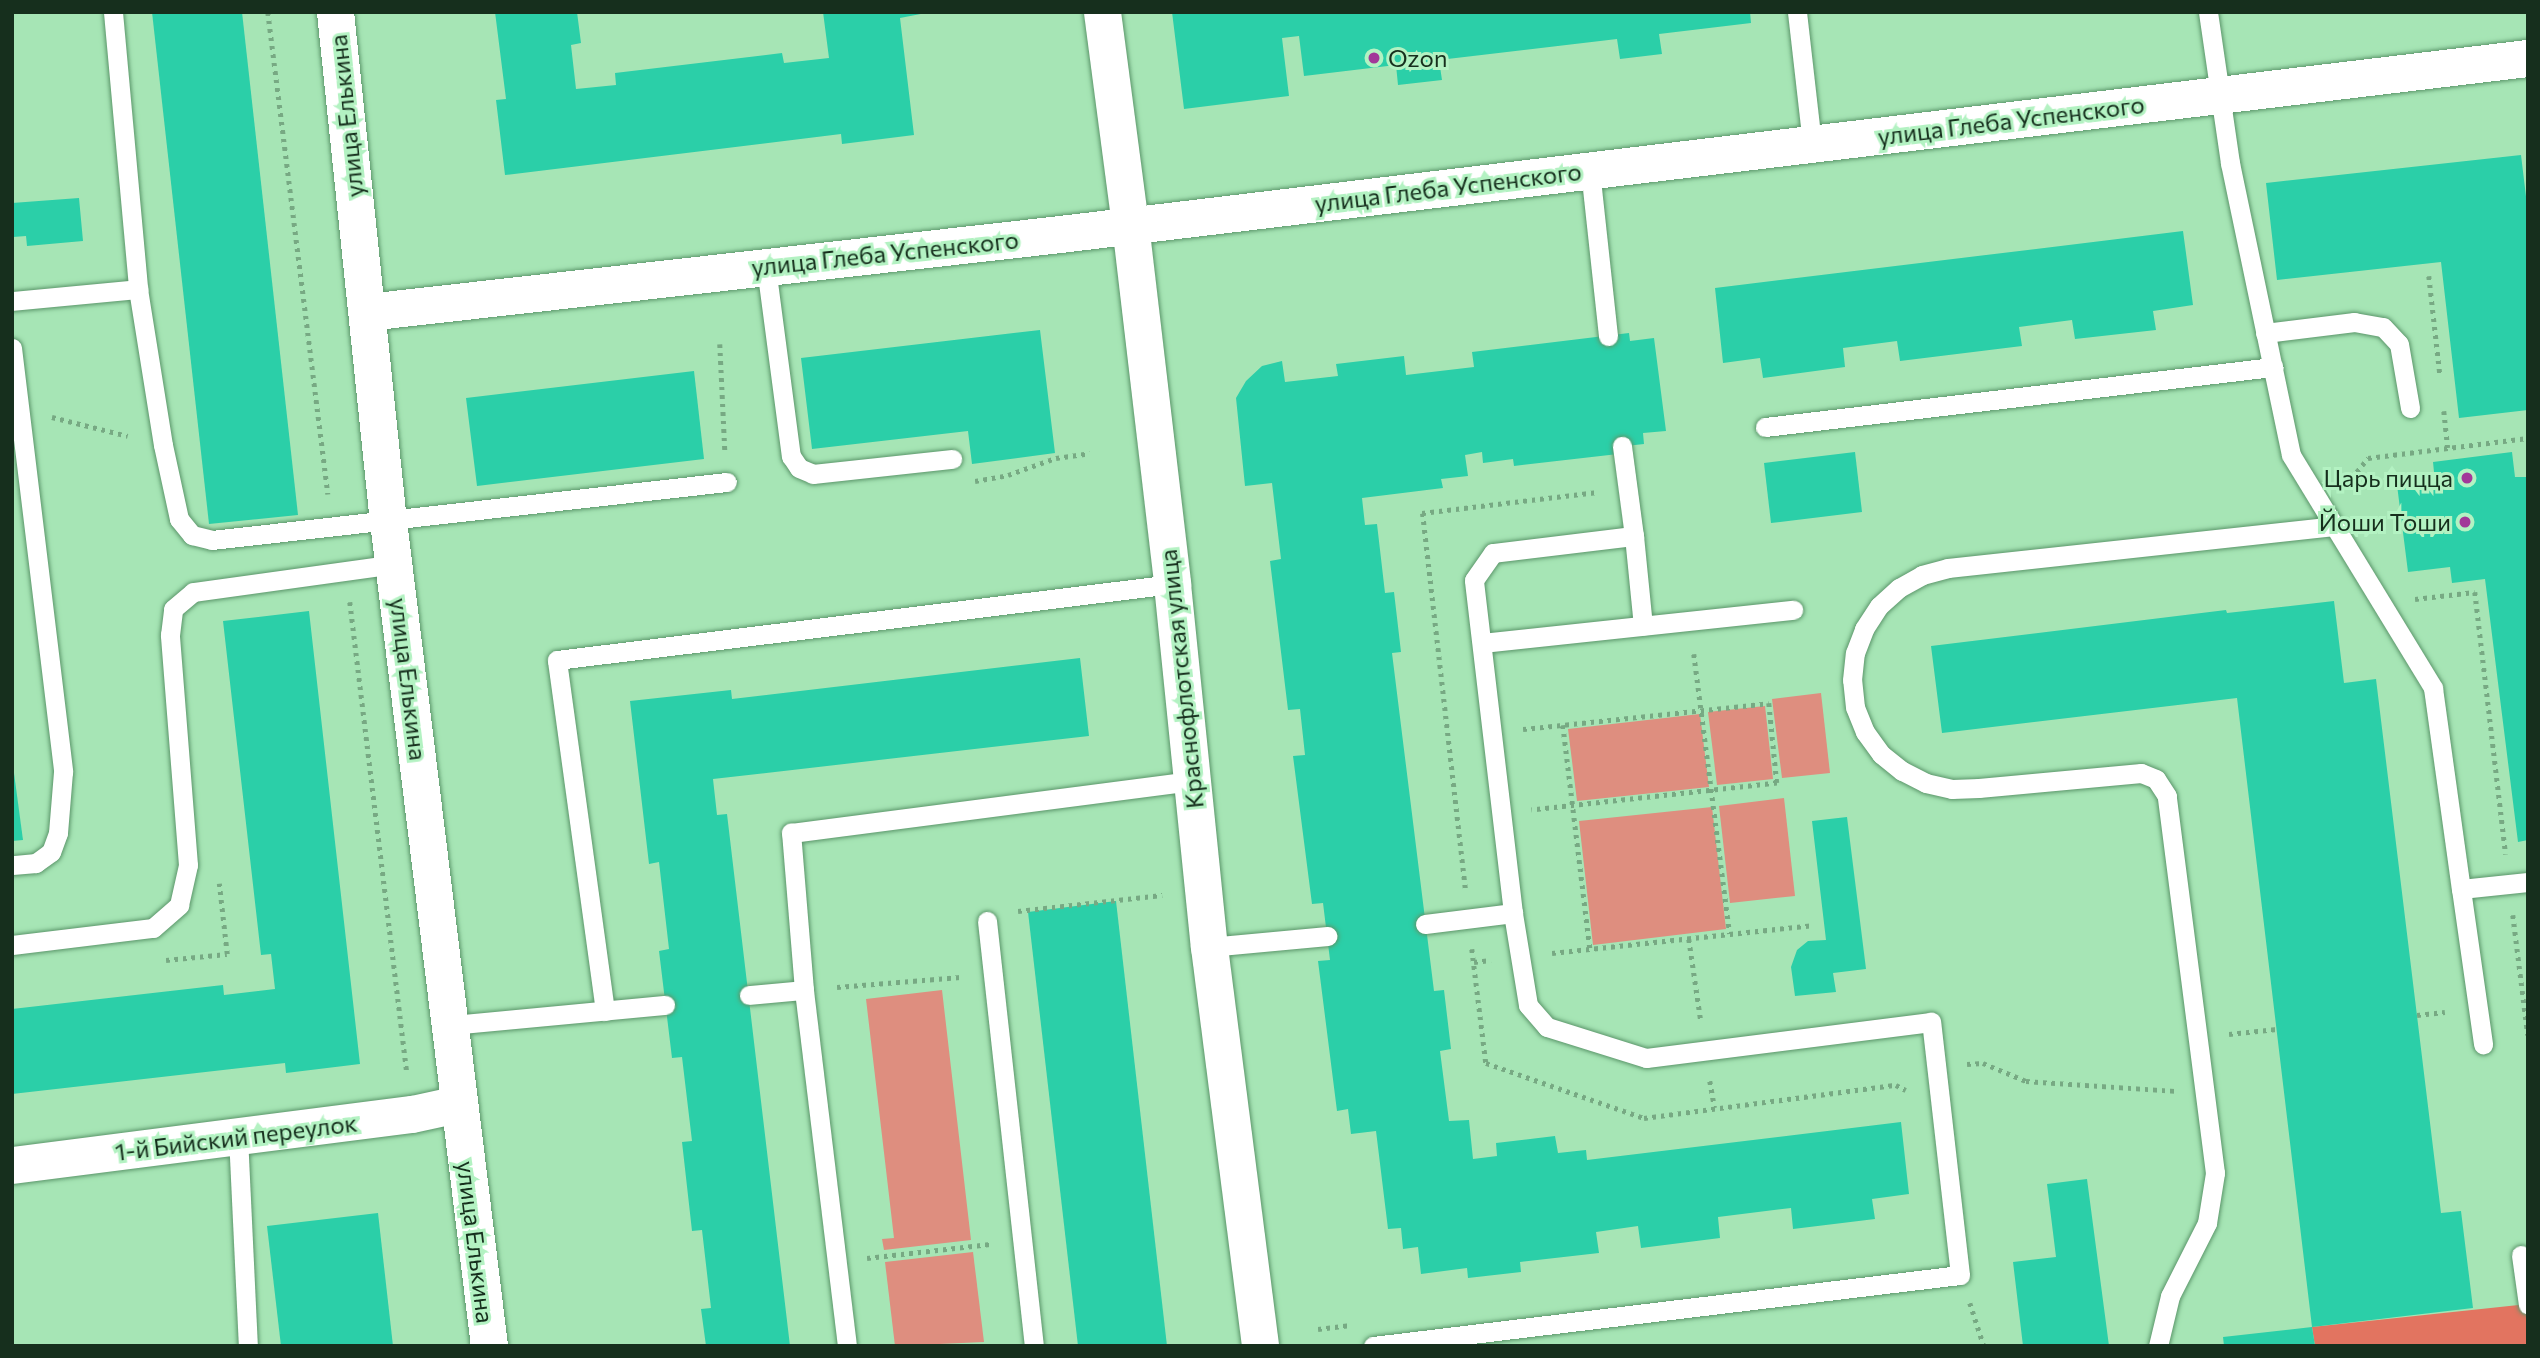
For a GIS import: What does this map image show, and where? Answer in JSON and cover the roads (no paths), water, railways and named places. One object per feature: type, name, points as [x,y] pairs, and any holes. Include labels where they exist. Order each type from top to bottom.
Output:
[{"type":"street","name":"улица Елькина","points":[[335,12],[388,521],[452,1025],[458,1104],[489,1346]]},
{"type":"street","name":"Краснофлотская улица","points":[[1102,12],[1172,584],[1209,947],[1261,1346]]},
{"type":"street","name":"улица Глеба Успенского","points":[[367,312],[1130,225],[2528,58]]},
{"type":"street","name":"1-й Бийский переулок","points":[[12,1165],[412,1114],[458,1104]]},
{"type":"lane","points":[[113,12],[138,289],[178,519],[192,535],[212,540],[727,482]]},
{"type":"lane","points":[[1797,12],[1812,144]]},
{"type":"lane","points":[[2208,12],[2230,163],[2291,455],[2433,688],[2483,1044]]},
{"type":"lane","points":[[1590,170],[1608,336]]},
{"type":"lane","points":[[766,267],[791,456],[799,468],[813,474],[947,459]]},
{"type":"lane","points":[[12,301],[138,289]]},
{"type":"lane","points":[[2265,333],[2354,323],[2383,327],[2399,344],[2410,408]]},
{"type":"lane","points":[[12,348],[63,772],[58,832],[51,852],[36,863],[12,865]]},
{"type":"lane","points":[[1765,428],[2273,368]]},
{"type":"lane","points":[[1622,446],[1643,625]]},
{"type":"lane","points":[[2158,1346],[2170,1296],[2207,1223],[2215,1173],[2167,796],[2156,779],[2141,773],[1979,789],[1952,789],[1926,783],[1902,771],[1881,754],[1866,732],[1856,707],[1852,680],[1855,653],[1864,629],[1879,606],[1910,582],[1948,568],[2329,518]]},
{"type":"lane","points":[[1373,1346],[1960,1275],[1931,1022],[1646,1058],[1547,1027],[1528,1004],[1513,913],[1474,580],[1493,552],[1634,536]]},
{"type":"lane","points":[[12,945],[153,928],[179,905],[188,865],[170,635],[173,609],[193,592],[394,564]]},
{"type":"lane","points":[[605,1011],[557,660],[1172,584]]},
{"type":"lane","points":[[1482,643],[1793,610]]},
{"type":"lane","points":[[847,1346],[804,990],[791,833],[1191,781]]},
{"type":"lane","points":[[2461,888],[2519,883]]},
{"type":"lane","points":[[1425,924],[1513,913]]},
{"type":"lane","points":[[987,920],[1034,1346]]},
{"type":"lane","points":[[1209,947],[1327,936]]},
{"type":"lane","points":[[749,995],[804,990]]},
{"type":"lane","points":[[452,1025],[666,1005]]},
{"type":"lane","points":[[238,1136],[248,1346]]},
{"type":"lane","points":[[2521,1255],[2528,1305]]},
{"type":"place","name":"Ozon","points":[[1374,58]]},
{"type":"place","name":"Царь пицца","points":[[2467,478]]},
{"type":"place","name":"Йоши Тоши","points":[[2465,522]]}]
